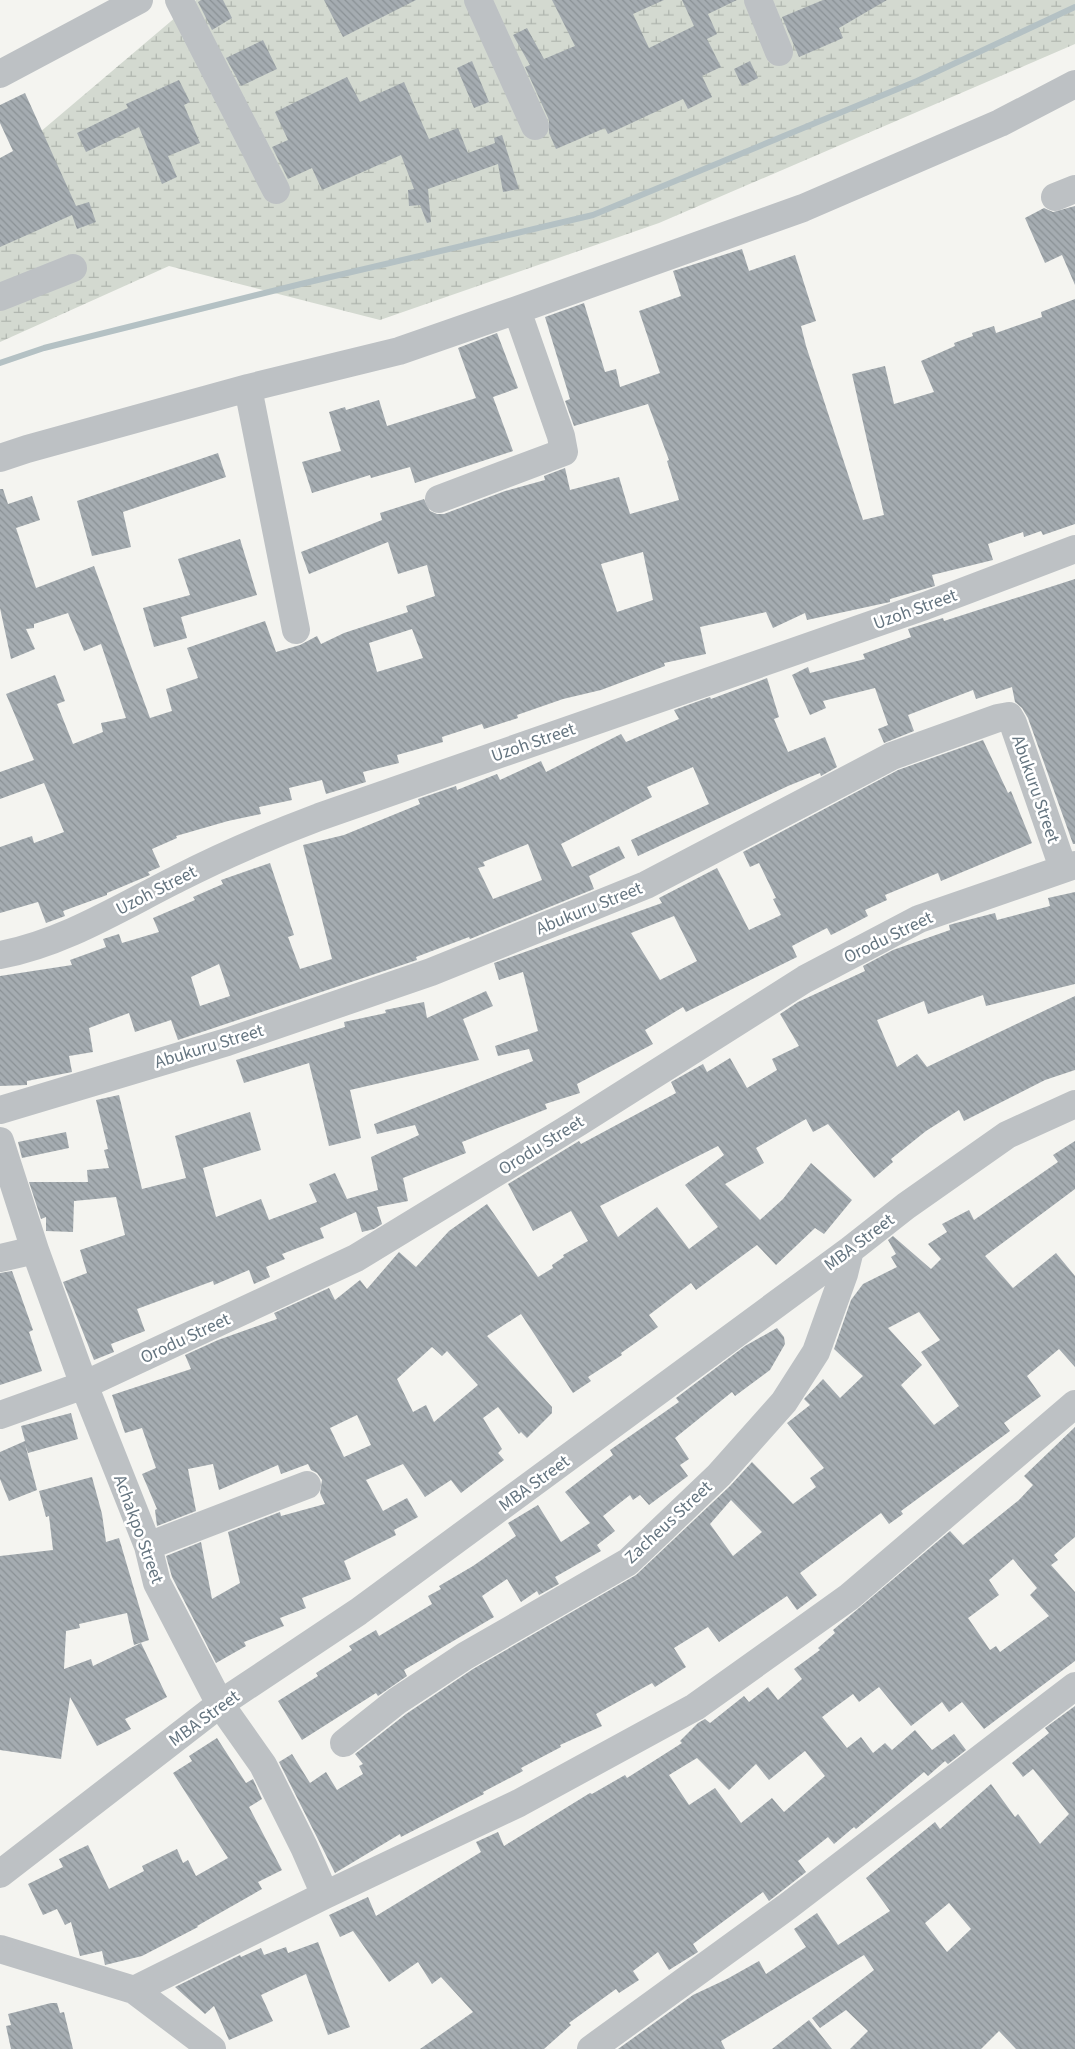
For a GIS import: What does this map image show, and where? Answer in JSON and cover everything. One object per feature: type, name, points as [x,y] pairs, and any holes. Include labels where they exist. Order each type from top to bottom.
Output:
[{"type":"street","points":[[0,74],[139,0]]},
{"type":"street","points":[[179,0],[276,190]]},
{"type":"street","points":[[478,0],[535,126]]},
{"type":"street","points":[[767,3],[779,52]]},
{"type":"street","points":[[0,458],[36,446],[248,388],[399,350],[517,310],[804,208],[1000,123],[1075,84]]},
{"type":"street","points":[[0,297],[73,268]]},
{"type":"street","points":[[439,499],[564,452],[561,436],[517,310]]},
{"type":"street","points":[[248,388],[296,630]]},
{"type":"street","name":"Uzoh Street","points":[[0,955],[21,951],[65,936],[243,846],[310,820],[925,606],[1075,549]]},
{"type":"street","name":"Abukuru Street","points":[[0,1110],[227,1042],[431,972],[646,885],[892,756],[998,718],[1009,716],[1013,723],[1069,867]]},
{"type":"street","name":"Orodu Street","points":[[0,1415],[84,1385],[356,1258],[579,1122],[805,979],[919,918],[1069,867]]},
{"type":"street","name":"MBA Street","points":[[0,1874],[220,1704],[358,1612],[850,1250],[906,1206],[1007,1135],[1075,1104]]},
{"type":"street","name":"Achakpo Street","points":[[0,1141],[34,1250],[84,1385],[148,1546],[157,1583],[220,1704],[263,1765],[304,1847],[324,1895]]},
{"type":"street","points":[[0,1258],[34,1250]]},
{"type":"street","name":"Zacheus Street","points":[[344,1743],[397,1702],[465,1656],[628,1562],[719,1475],[784,1402],[816,1352],[844,1274],[850,1250]]},
{"type":"street","points":[[134,1990],[324,1895],[519,1802],[695,1707],[849,1597],[1075,1404]]},
{"type":"street","points":[[148,1546],[307,1485]]},
{"type":"street","points":[[591,2049],[788,1906],[1075,1686]]},
{"type":"street","points":[[0,1949],[134,1990],[212,2049]]},
{"type":"green space","points":[[196,0],[1075,0],[1075,44],[659,223],[380,320],[169,266],[0,342],[0,166]]},
{"type":"building","points":[[201,0],[223,0],[232,18],[212,30],[198,2]]},
{"type":"building","points":[[324,0],[416,0],[343,37]]},
{"type":"building","points":[[552,0],[664,0],[633,14],[649,48],[694,26],[682,0],[737,0],[708,14],[717,34],[707,39],[721,67],[702,76],[712,97],[688,109],[683,99],[608,134],[605,128],[556,149],[549,133],[549,120],[525,67],[530,65],[513,35],[527,28],[544,59],[575,46]]},
{"type":"building","points":[[823,0],[887,0],[839,28],[843,38],[799,57],[782,17]]},
{"type":"building","points":[[263,40],[277,69],[241,86],[226,58]]},
{"type":"building","points":[[472,61],[489,102],[474,108],[457,68]]},
{"type":"building","points":[[750,61],[758,78],[742,86],[734,69]]},
{"type":"building","points":[[347,77],[360,102],[404,82],[429,139],[458,128],[468,153],[495,143],[494,138],[502,135],[519,189],[503,192],[498,164],[428,189],[431,222],[427,223],[420,205],[409,206],[408,190],[414,189],[401,155],[322,190],[312,168],[288,179],[272,147],[288,140],[275,112]]},
{"type":"building","points":[[179,80],[190,102],[184,105],[200,143],[168,156],[177,177],[162,184],[139,127],[86,152],[77,133],[128,108],[126,104]]},
{"type":"building","points":[[25,93],[76,206],[89,202],[96,222],[77,229],[72,215],[0,247],[0,158],[13,151],[0,123],[0,105]]},
{"type":"building","points":[[1075,206],[1075,285],[1062,255],[1045,263],[1025,218],[1044,208],[1053,212]]},
{"type":"building","points":[[742,249],[749,271],[795,255],[816,321],[801,326],[806,346],[863,520],[884,515],[852,374],[885,366],[894,404],[934,392],[921,361],[955,346],[954,343],[973,336],[972,333],[994,326],[996,333],[1042,317],[1041,312],[1075,299],[1075,524],[1043,535],[1041,531],[1024,537],[1023,532],[988,544],[993,560],[932,575],[935,586],[890,599],[890,602],[807,620],[805,613],[773,628],[766,612],[700,627],[706,654],[664,663],[665,666],[601,690],[563,699],[517,715],[518,718],[484,729],[482,724],[442,737],[443,742],[397,755],[399,763],[363,772],[366,782],[326,794],[322,780],[289,788],[292,800],[259,807],[261,814],[176,836],[177,838],[152,849],[160,867],[148,872],[150,875],[107,893],[107,895],[63,911],[65,916],[46,923],[38,902],[0,913],[0,847],[32,836],[34,843],[64,832],[44,783],[0,799],[0,772],[34,760],[6,694],[55,675],[65,701],[57,704],[73,744],[103,732],[101,723],[126,718],[101,644],[84,651],[68,613],[34,624],[34,628],[26,629],[35,649],[11,659],[0,608],[0,489],[3,489],[8,504],[32,496],[40,520],[16,528],[36,588],[94,566],[150,718],[172,711],[166,689],[198,678],[187,648],[265,621],[276,652],[300,645],[317,636],[321,644],[344,633],[408,612],[406,606],[435,596],[427,565],[398,574],[388,542],[309,574],[301,552],[382,520],[380,513],[424,499],[430,511],[444,514],[505,491],[545,480],[544,476],[565,468],[570,490],[619,477],[630,514],[679,500],[667,461],[669,460],[648,404],[574,426],[565,401],[570,399],[545,317],[584,303],[605,372],[616,369],[620,387],[660,373],[639,311],[681,296],[673,271]],"holes":[[[643,552],[653,600],[617,612],[601,564]],[[412,629],[423,658],[377,672],[369,643]]]},
{"type":"building","points":[[497,333],[518,388],[493,397],[513,451],[415,483],[410,467],[371,478],[370,475],[312,493],[302,462],[341,451],[329,412],[345,407],[346,410],[379,400],[387,426],[476,398],[458,348]]},
{"type":"building","points":[[218,453],[226,477],[123,512],[131,547],[92,556],[77,501]]},
{"type":"building","points":[[240,539],[257,595],[181,617],[187,638],[154,647],[143,608],[190,595],[178,559]]},
{"type":"building","points":[[1075,579],[1075,844],[1073,844],[1028,718],[1022,708],[1015,702],[1012,687],[976,699],[973,690],[908,715],[914,731],[884,743],[878,729],[888,725],[875,688],[823,701],[826,708],[810,715],[792,675],[808,667],[810,673],[865,659],[863,654],[911,637],[908,629],[943,618],[944,621]]},
{"type":"building","points":[[767,678],[779,717],[774,719],[788,752],[825,737],[837,767],[821,776],[820,773],[788,786],[638,856],[631,840],[709,804],[693,767],[647,787],[652,797],[561,844],[572,867],[619,846],[625,858],[589,876],[594,889],[470,939],[469,937],[416,957],[417,960],[178,1040],[171,1020],[135,1032],[129,1013],[89,1028],[93,1052],[69,1056],[72,1072],[27,1081],[27,1085],[0,1086],[0,976],[72,965],[70,960],[106,947],[103,939],[119,934],[122,943],[159,932],[153,918],[195,900],[193,897],[223,884],[221,880],[270,863],[294,935],[288,937],[300,969],[332,959],[303,845],[344,835],[420,804],[418,799],[456,786],[457,790],[497,774],[500,780],[541,761],[546,772],[621,734],[626,742],[679,719],[674,710],[710,697],[711,699]],"holes":[[[528,844],[542,880],[493,899],[478,868],[485,866],[483,862]],[[219,964],[230,996],[200,1006],[191,977]]]},
{"type":"building","points":[[983,740],[1008,793],[1011,791],[1032,843],[941,881],[938,873],[885,895],[887,900],[865,910],[868,916],[831,935],[827,928],[792,946],[797,957],[686,1012],[683,1007],[645,1030],[653,1044],[577,1084],[580,1093],[545,1104],[547,1109],[462,1142],[466,1153],[403,1178],[408,1201],[377,1207],[382,1224],[374,1229],[362,1232],[356,1212],[320,1228],[324,1238],[282,1254],[285,1259],[266,1267],[270,1277],[254,1284],[249,1270],[214,1285],[213,1281],[137,1309],[145,1331],[111,1344],[114,1352],[94,1360],[63,1282],[87,1273],[80,1250],[125,1235],[116,1197],[74,1201],[73,1232],[46,1231],[46,1217],[41,1219],[29,1182],[88,1182],[87,1170],[109,1168],[104,1150],[108,1149],[96,1100],[119,1095],[142,1189],[186,1178],[175,1136],[250,1112],[261,1150],[203,1168],[216,1217],[261,1199],[269,1220],[317,1202],[309,1184],[335,1173],[347,1199],[378,1190],[371,1157],[419,1135],[415,1125],[377,1134],[374,1124],[533,1061],[529,1049],[498,1056],[495,1046],[538,1031],[523,972],[499,980],[494,963],[662,903],[659,898],[717,868],[749,930],[781,915],[773,899],[776,898],[759,863],[750,867],[743,852],[898,770]],"holes":[[[674,916],[697,961],[660,980],[631,933]]]},
{"type":"building","points":[[1075,892],[1075,984],[986,1006],[983,995],[928,1014],[924,1001],[877,1020],[897,1067],[917,1054],[927,1067],[1075,996],[1075,1070],[1045,1080],[964,1121],[959,1110],[926,1131],[891,1159],[893,1162],[874,1178],[828,1124],[813,1132],[806,1119],[756,1148],[764,1163],[725,1184],[760,1220],[783,1199],[811,1163],[852,1200],[824,1234],[815,1228],[776,1265],[757,1245],[696,1290],[691,1283],[649,1315],[658,1327],[621,1353],[622,1355],[588,1377],[591,1381],[573,1393],[521,1314],[487,1336],[552,1407],[552,1413],[527,1438],[521,1432],[519,1434],[498,1407],[483,1418],[502,1449],[498,1453],[504,1460],[461,1493],[451,1480],[425,1497],[403,1464],[366,1480],[383,1511],[407,1498],[418,1517],[394,1530],[396,1535],[344,1561],[351,1579],[302,1598],[306,1608],[280,1618],[284,1626],[244,1642],[246,1646],[216,1663],[172,1577],[166,1556],[201,1542],[212,1599],[240,1583],[228,1532],[280,1512],[281,1516],[325,1504],[320,1493],[322,1480],[317,1473],[311,1470],[308,1464],[281,1474],[278,1465],[219,1490],[213,1464],[188,1469],[196,1511],[157,1526],[155,1510],[157,1509],[142,1474],[156,1468],[142,1428],[125,1433],[112,1395],[191,1369],[185,1355],[218,1340],[277,1319],[274,1313],[329,1288],[335,1300],[360,1280],[367,1289],[399,1252],[416,1267],[449,1231],[487,1204],[538,1277],[553,1268],[552,1265],[564,1257],[563,1255],[588,1241],[571,1211],[533,1231],[508,1184],[579,1141],[581,1144],[676,1093],[671,1082],[703,1064],[707,1072],[730,1058],[747,1088],[777,1070],[772,1059],[799,1046],[780,1014],[798,1002],[865,971],[863,966],[893,950],[950,930],[949,925],[995,913],[997,920],[1050,906],[1048,898]],"holes":[[[718,1146],[724,1155],[685,1185],[718,1227],[689,1249],[657,1207],[618,1237],[600,1206]],[[432,1347],[442,1356],[447,1351],[478,1385],[434,1422],[426,1405],[413,1412],[397,1379]],[[357,1415],[371,1445],[344,1457],[330,1428]]]},
{"type":"building","points":[[486,991],[493,1006],[463,1019],[479,1060],[350,1090],[361,1138],[329,1146],[309,1063],[244,1083],[236,1060],[345,1027],[344,1022],[386,1013],[385,1010],[424,1002],[427,1018]]},
{"type":"building","points":[[66,1132],[69,1148],[22,1158],[18,1142]]},
{"type":"building","points":[[1075,1141],[1075,1189],[985,1256],[1013,1288],[1056,1253],[1075,1276],[1075,1367],[1059,1349],[1027,1376],[1041,1396],[1004,1423],[1010,1431],[901,1511],[903,1514],[889,1524],[881,1513],[800,1573],[817,1595],[797,1610],[787,1596],[719,1642],[708,1627],[674,1648],[686,1667],[655,1687],[652,1683],[596,1714],[602,1726],[560,1745],[561,1747],[521,1768],[523,1771],[483,1792],[484,1794],[401,1837],[400,1834],[335,1873],[279,1762],[292,1754],[310,1783],[326,1772],[337,1790],[363,1774],[359,1766],[363,1764],[355,1754],[406,1714],[473,1669],[636,1575],[730,1486],[752,1462],[793,1504],[816,1487],[810,1478],[824,1468],[787,1423],[810,1405],[804,1399],[823,1379],[840,1398],[863,1376],[834,1349],[851,1300],[863,1284],[897,1267],[891,1257],[896,1254],[888,1240],[893,1236],[931,1269],[941,1259],[928,1244],[947,1232],[942,1224],[969,1210],[974,1220],[1058,1162],[1053,1155]],"holes":[[[919,1312],[940,1340],[921,1352],[959,1406],[934,1425],[901,1385],[922,1365],[888,1328]],[[731,1500],[762,1532],[733,1556],[710,1524]]]},
{"type":"building","points":[[12,1271],[33,1330],[29,1332],[42,1371],[0,1385],[0,1273]]},
{"type":"building","points":[[777,1328],[784,1337],[785,1344],[770,1370],[735,1396],[732,1392],[675,1438],[689,1459],[680,1465],[688,1476],[649,1505],[640,1495],[633,1500],[630,1495],[603,1516],[615,1531],[597,1545],[601,1551],[555,1577],[559,1584],[539,1595],[537,1591],[521,1602],[507,1579],[482,1596],[494,1617],[404,1670],[407,1676],[378,1696],[376,1693],[302,1740],[278,1701],[318,1676],[316,1673],[352,1650],[349,1646],[376,1630],[379,1636],[432,1604],[428,1596],[441,1589],[439,1586],[473,1566],[516,1536],[508,1523],[538,1505],[561,1542],[590,1523],[565,1492],[613,1455],[610,1450],[679,1402],[676,1398],[745,1346]]},
{"type":"building","points":[[71,1413],[78,1439],[28,1453],[25,1444],[37,1490],[9,1501],[0,1479],[0,1452],[25,1441],[21,1426]]},
{"type":"building","points":[[1075,1427],[1075,1537],[1054,1555],[1058,1560],[1051,1565],[1075,1592],[1075,1661],[984,1729],[962,1702],[949,1712],[942,1702],[911,1726],[879,1687],[859,1702],[853,1694],[822,1717],[847,1748],[861,1737],[873,1753],[885,1743],[892,1750],[915,1730],[932,1750],[954,1734],[966,1750],[948,1764],[945,1761],[928,1776],[924,1772],[856,1829],[854,1827],[834,1844],[828,1837],[798,1861],[806,1872],[769,1901],[763,1892],[693,1944],[698,1952],[669,1970],[658,1952],[633,1971],[639,1980],[619,1993],[616,1989],[569,2023],[571,2025],[544,2049],[420,2049],[473,2012],[441,1977],[432,1984],[418,1962],[389,1982],[353,1931],[340,1937],[329,1915],[368,1897],[376,1916],[481,1852],[476,1842],[498,1832],[504,1846],[590,1793],[592,1794],[625,1775],[627,1778],[682,1743],[680,1741],[698,1723],[705,1719],[710,1723],[744,1696],[749,1702],[768,1687],[778,1700],[802,1679],[794,1669],[820,1650],[818,1648],[835,1633],[833,1630],[950,1531],[963,1545],[1019,1500],[1033,1485],[1024,1476]],"holes":[[[1013,1559],[1037,1588],[1030,1595],[1049,1616],[1000,1652],[996,1646],[990,1650],[968,1618],[999,1595],[989,1580]],[[805,1751],[825,1776],[784,1812],[772,1798],[741,1823],[715,1788],[689,1805],[669,1775],[697,1758],[729,1790],[756,1764],[769,1780]]]},
{"type":"building","points":[[92,1477],[102,1514],[106,1542],[119,1538],[149,1640],[134,1645],[127,1613],[79,1624],[80,1628],[66,1631],[64,1669],[91,1659],[93,1666],[141,1643],[167,1697],[125,1719],[131,1729],[97,1746],[70,1697],[61,1759],[0,1750],[0,1556],[53,1550],[49,1516],[46,1517],[39,1491]]},
{"type":"building","points":[[1075,1706],[1075,2049],[1016,2049],[999,2031],[981,2049],[850,2049],[868,2031],[846,2010],[820,2028],[812,2018],[874,1970],[864,1955],[721,2041],[725,2049],[618,2049],[693,1995],[759,1961],[766,1974],[806,1947],[794,1929],[817,1913],[838,1945],[890,1911],[866,1878],[935,1822],[940,1829],[991,1784],[1015,1817],[1018,1814],[1040,1844],[1069,1814],[1033,1769],[1023,1777],[1012,1763],[1049,1733],[1045,1728]],"holes":[[[949,1903],[971,1929],[947,1952],[925,1923]]]},
{"type":"building","points":[[217,1738],[246,1783],[253,1779],[262,1799],[249,1807],[282,1870],[258,1882],[262,1889],[198,1927],[142,1956],[105,1965],[102,1951],[80,1956],[71,1922],[65,1925],[57,1909],[43,1915],[28,1884],[63,1867],[59,1859],[88,1845],[109,1889],[144,1871],[142,1866],[177,1849],[183,1863],[188,1860],[196,1876],[228,1858],[173,1773],[192,1761],[189,1756]]},
{"type":"building","points":[[318,1942],[350,2027],[328,2035],[306,1974],[261,1995],[273,2021],[229,2040],[214,2006],[205,2014],[175,1987],[240,1955],[241,1957],[261,1948],[264,1955],[286,1947],[288,1953]]},
{"type":"building","points":[[57,2003],[60,2013],[64,2012],[73,2049],[11,2049],[6,2026],[11,2025],[8,2014]]},
{"type":"building","points":[[809,2020],[832,2049],[772,2049]]},
{"type":"waterway","points":[[0,363],[44,348],[305,283],[593,215],[917,81],[1075,7]]}]
